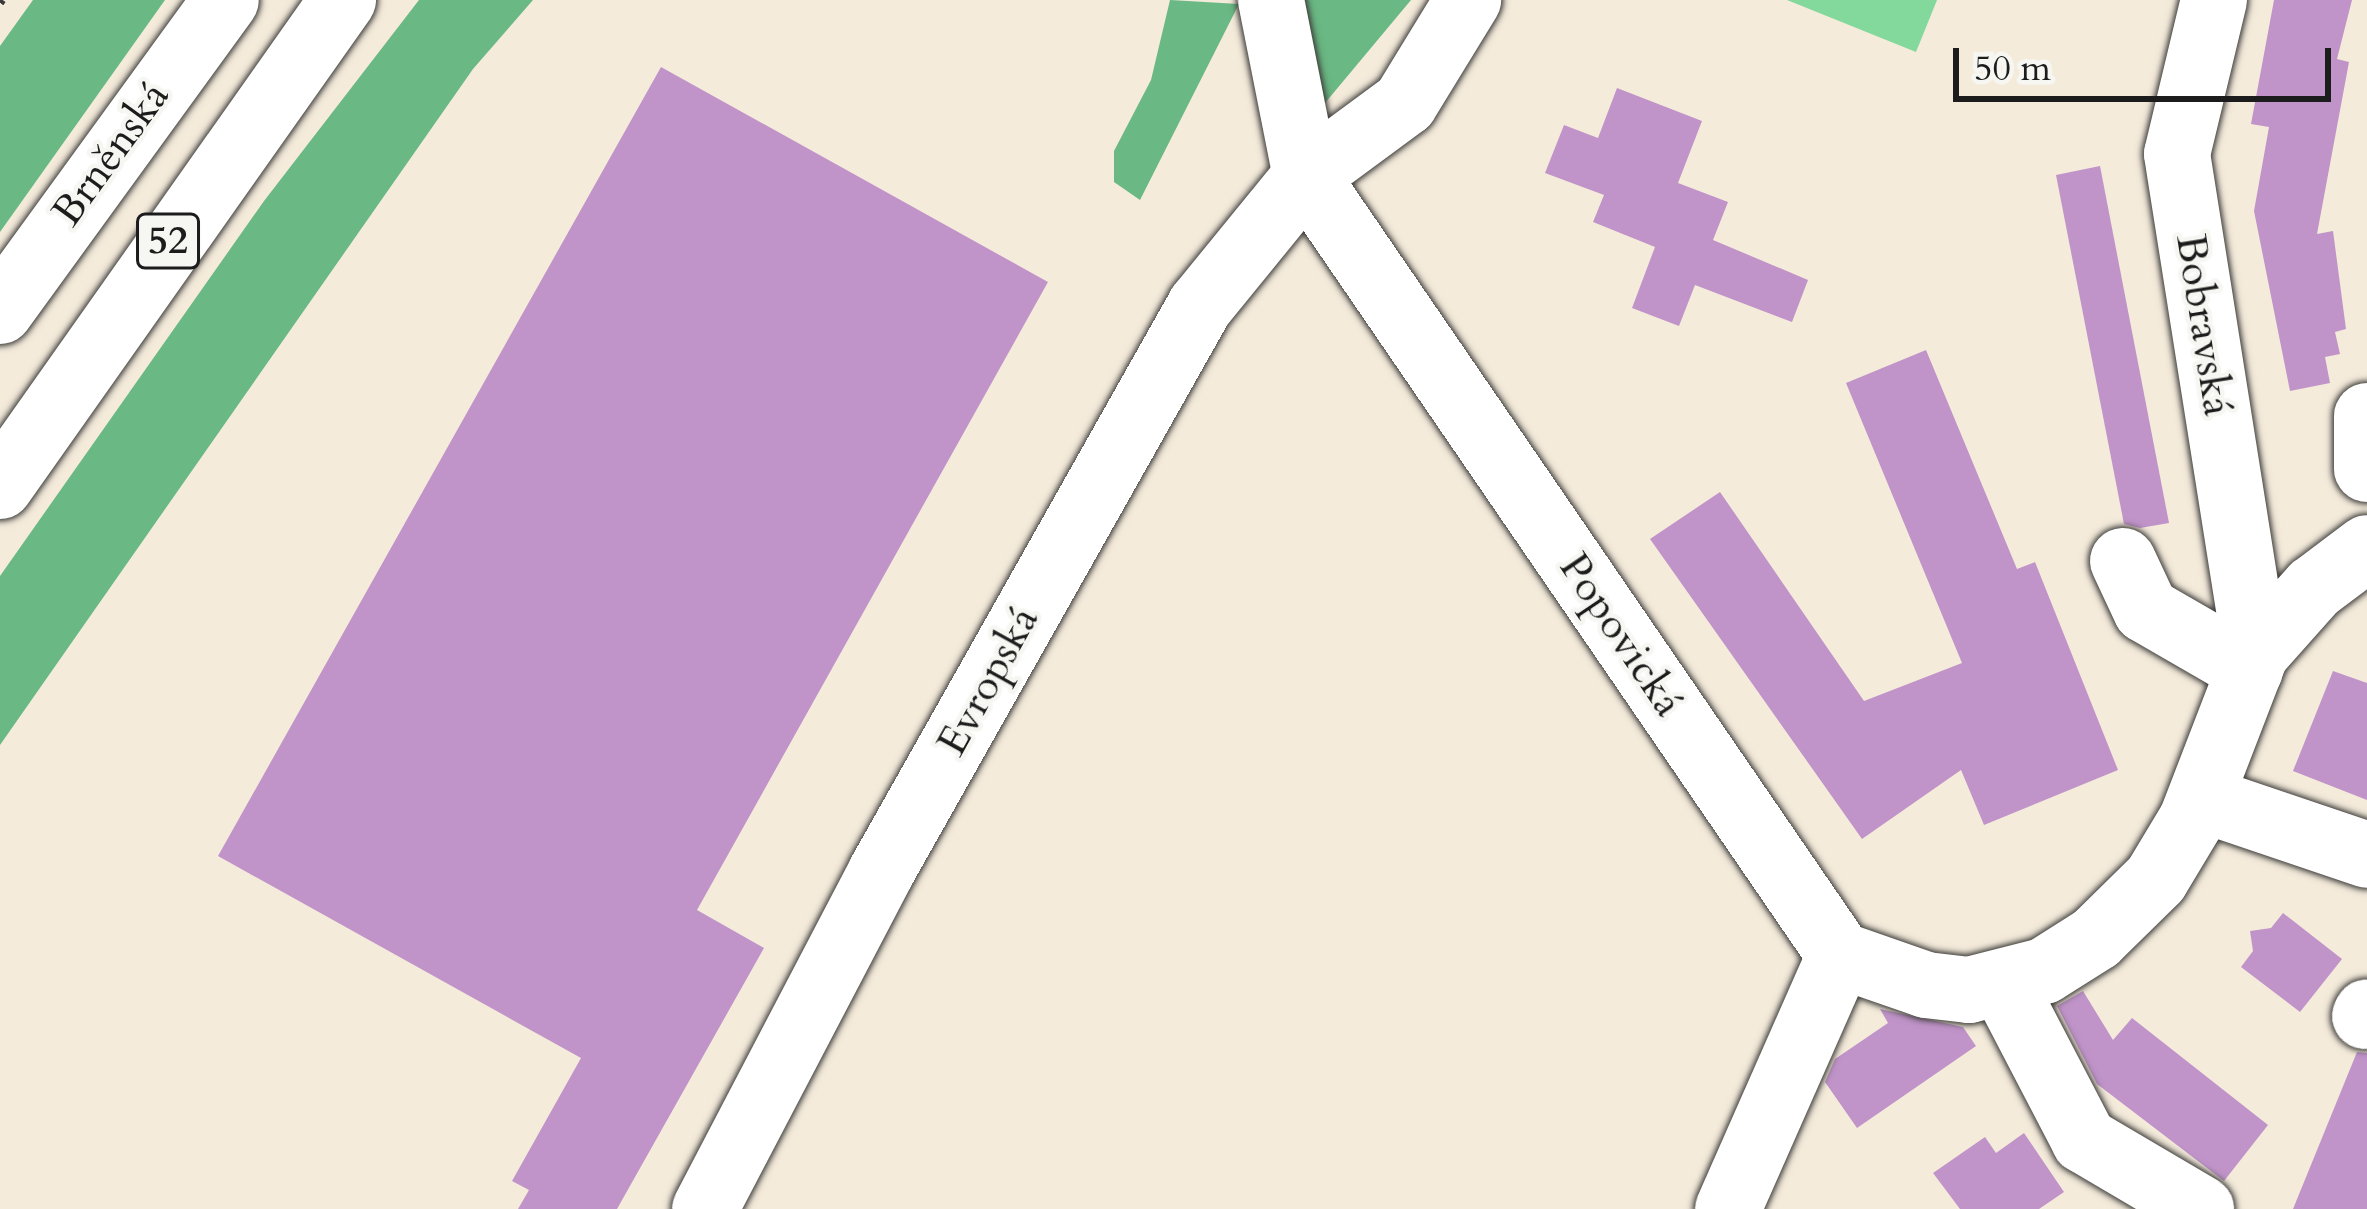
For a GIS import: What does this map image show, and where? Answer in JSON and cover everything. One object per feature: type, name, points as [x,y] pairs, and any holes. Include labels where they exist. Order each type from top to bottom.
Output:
[{"type":"main road","name":"Brněnská","points":[[0,311],[226,0]]},
{"type":"main road","name":"52","points":[[0,486],[343,0]]},
{"type":"main road","points":[[1271,0],[1306,176],[1405,103],[1468,0]]},
{"type":"main road","name":"Bobravská","points":[[2214,0],[2177,154],[2253,662]]},
{"type":"main road","name":"Popovická","points":[[1306,176],[1840,955]]},
{"type":"main road","name":"Evropská","points":[[705,1209],[881,872],[1200,307],[1306,176]]},
{"type":"main road","points":[[2367,416],[2367,469]]},
{"type":"main road","points":[[1728,1209],[1840,955],[1926,985],[2004,986],[2059,962],[2127,913],[2202,799],[2253,662],[2314,588],[2367,548]]},
{"type":"main road","points":[[2123,561],[2146,610],[2253,662]]},
{"type":"main road","points":[[2202,799],[2367,855]]},
{"type":"main road","points":[[2004,986],[2084,1140],[2201,1209]]},
{"type":"green space","points":[[33,0],[165,0],[0,232],[0,46]]},
{"type":"green space","points":[[419,0],[533,0],[473,69],[0,745],[0,576],[264,201]]},
{"type":"green space","points":[[1170,0],[1239,4],[1140,200],[1114,182],[1114,151],[1151,80]]},
{"type":"green space","points":[[1297,0],[1411,0],[1320,109]]},
{"type":"green space","points":[[1787,0],[1937,0],[1916,52]]},
{"type":"building","points":[[2274,0],[2352,0],[2337,59],[2349,62],[2317,234],[2333,231],[2346,329],[2335,332],[2340,354],[2325,357],[2330,383],[2290,391],[2254,211],[2269,127],[2251,124]]},
{"type":"building","points":[[661,67],[1048,282],[697,910],[764,948],[617,1209],[518,1209],[529,1190],[512,1181],[581,1058],[218,856]]},
{"type":"building","points":[[1617,88],[1702,121],[1678,183],[1728,202],[1713,240],[1808,280],[1792,322],[1695,285],[1679,326],[1632,308],[1655,247],[1593,222],[1604,195],[1545,173],[1564,125],[1598,138]]},
{"type":"building","points":[[2100,166],[2169,523],[2140,528],[2124,524],[2056,175]]},
{"type":"building","points":[[1926,350],[2017,569],[2035,562],[2118,770],[1984,825],[1961,770],[1862,839],[1650,539],[1720,492],[1864,701],[1962,663],[1846,383]]},
{"type":"building","points":[[2333,671],[2367,683],[2367,800],[2293,771]]},
{"type":"building","points":[[2283,913],[2342,959],[2300,1012],[2241,967],[2253,951],[2250,931],[2271,928]]},
{"type":"building","points":[[2083,991],[2113,1040],[2132,1018],[2268,1125],[2224,1181],[2097,1084],[2057,1006]]},
{"type":"building","points":[[1880,1009],[1963,1027],[1976,1046],[1857,1128],[1825,1082],[1835,1059],[1888,1023]]},
{"type":"building","points":[[2357,1052],[2367,1053],[2367,1209],[2293,1209]]},
{"type":"building","points":[[2024,1133],[2064,1192],[2039,1209],[1960,1209],[1933,1173],[1985,1137],[1996,1153]]}]
